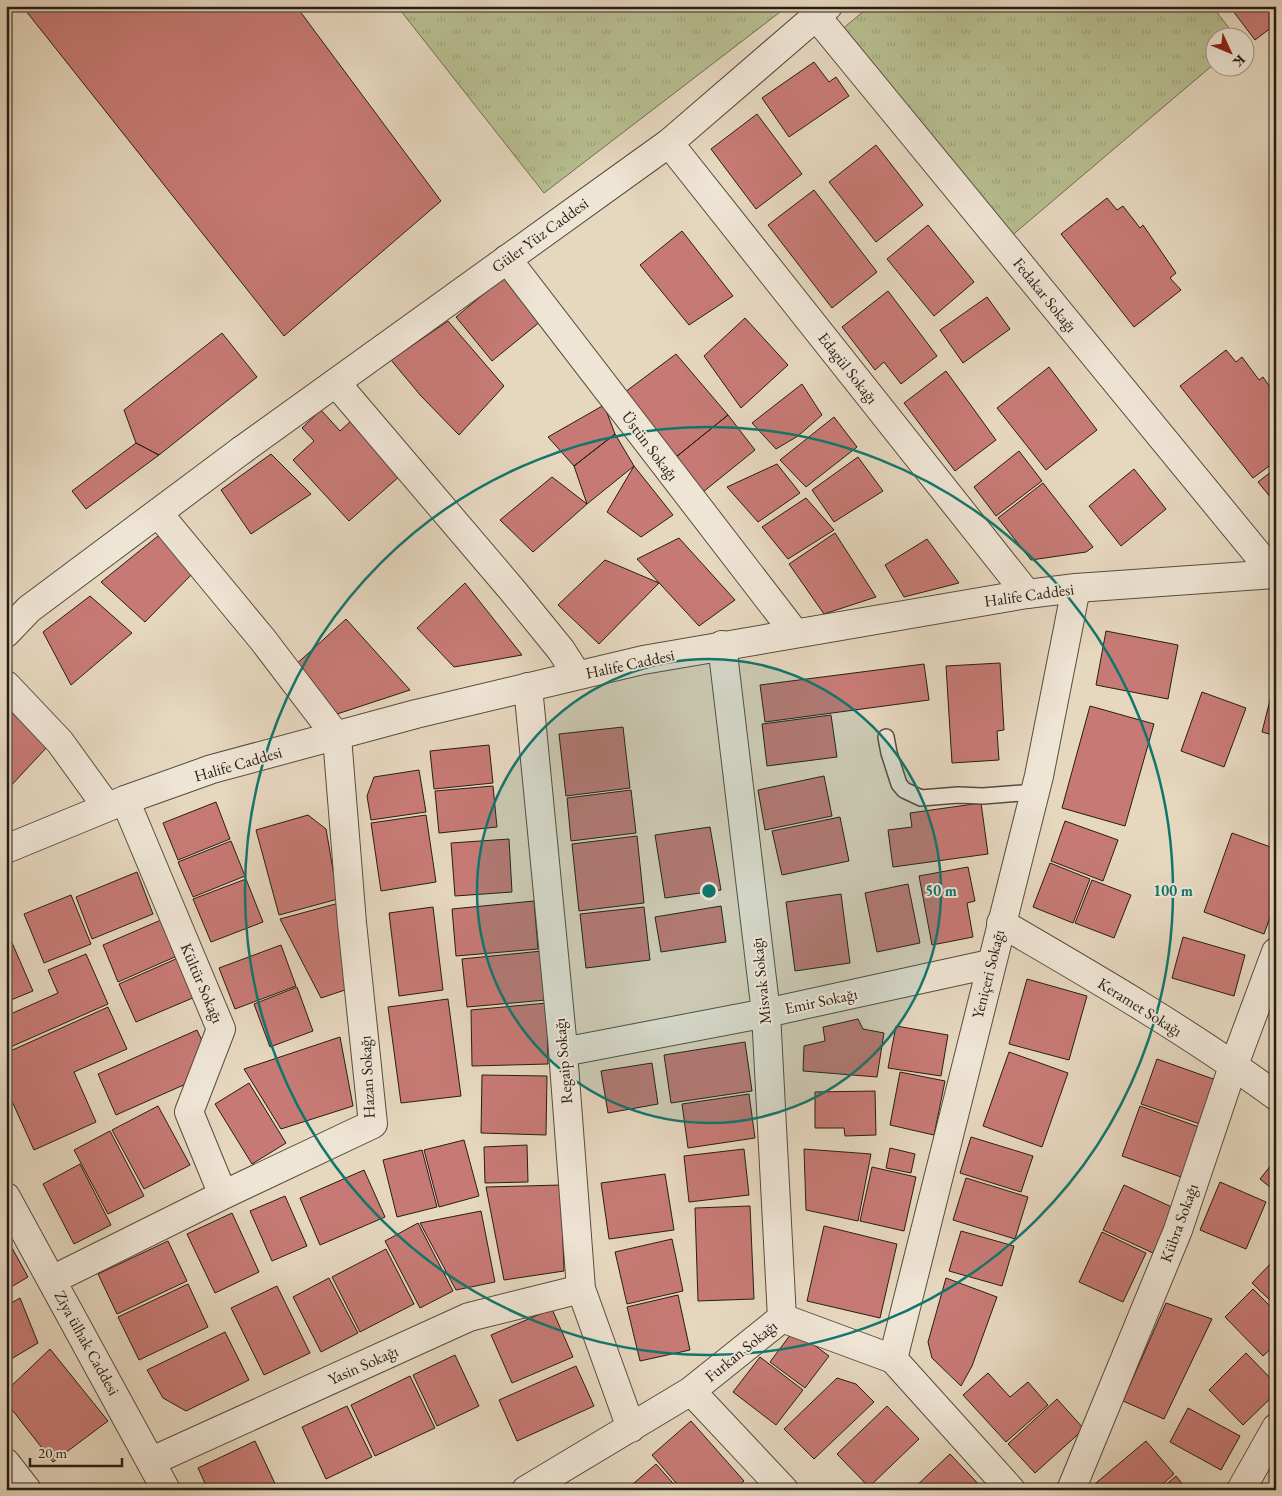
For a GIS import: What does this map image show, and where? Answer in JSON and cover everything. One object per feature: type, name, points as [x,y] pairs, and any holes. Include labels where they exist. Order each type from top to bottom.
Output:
[{"type":"street","name":"Güler Yüz Caddesi","points":[[6,633],[29,609],[242,450],[669,143],[822,11]]},
{"type":"street","name":"Fedakar Sokağı","points":[[822,11],[1275,574]]},
{"type":"street","name":"Edagül Sokağı","points":[[669,143],[1027,594]]},
{"type":"street","name":"Üstün Sokağı","points":[[507,259],[794,632]]},
{"type":"street","points":[[336,383],[562,650],[577,675]]},
{"type":"street","points":[[158,513],[263,640],[337,737]]},
{"type":"street","name":"Halife Caddesi","points":[[6,849],[116,803],[212,769],[337,737],[416,714],[643,660],[794,632],[1027,594],[1076,588],[1275,574]]},
{"type":"street","name":"Yeniçeri Sokağı","points":[[893,1359],[990,964],[1035,792],[1076,588]]},
{"type":"street","name":"Misvak Sokağı","points":[[722,646],[766,1013],[782,1318]]},
{"type":"street","name":"Kültür Sokağı","points":[[6,684],[116,803],[221,1030],[190,1112],[223,1195]]},
{"type":"street","name":"Regaip Sokağı","points":[[528,687],[563,1052],[581,1289],[631,1428]]},
{"type":"street","name":"Hazan Sokağı","points":[[52,1280],[223,1195],[373,1124],[352,923],[337,737]]},
{"type":"street","name":"Keramet Sokağı","points":[[1001,923],[1234,1065],[1276,1096]]},
{"type":"street","name":"Kübra Sokağı","points":[[1070,1490],[1178,1230],[1234,1065],[1276,952]]},
{"type":"street","name":"Emir Sokağı","points":[[563,1052],[766,1013],[990,964]]},
{"type":"street","name":"Ziya ülhak Caddesi","points":[[6,1197],[158,1481]]},
{"type":"street","name":"Yasin Sokağı","points":[[158,1481],[469,1317],[581,1289]]},
{"type":"street","name":"Furkan Sokağı","points":[[526,1490],[691,1391],[782,1318],[893,1359],[1011,1490]]},
{"type":"street","points":[[691,1391],[784,1490]]},
{"type":"street","points":[[1241,1490],[1276,1428]]},
{"type":"street","points":[[6,1463],[28,1490]]},
{"type":"lane","points":[[886,737],[899,784],[904,790],[922,798],[1035,792]]},
{"type":"green space","points":[[397,6],[788,6],[544,193]]},
{"type":"green space","points":[[870,6],[1212,6],[1229,28],[1204,28],[1204,72],[996,249],[834,36]]},
{"type":"building","points":[[22,6],[296,6],[441,201],[284,336]]},
{"type":"building","points":[[1276,6],[1276,24],[1255,40],[1254,28],[1246,28],[1230,7]]},
{"type":"building","points":[[814,62],[829,82],[836,77],[849,96],[789,137],[762,98]]},
{"type":"building","points":[[757,114],[802,174],[756,209],[711,149]]},
{"type":"building","points":[[876,145],[923,205],[876,242],[829,182]]},
{"type":"building","points":[[814,190],[877,272],[832,308],[768,225]]},
{"type":"building","points":[[1107,198],[1117,210],[1123,206],[1140,228],[1143,225],[1176,273],[1170,278],[1181,290],[1134,327],[1061,234]]},
{"type":"building","points":[[928,225],[974,282],[934,316],[887,259]]},
{"type":"building","points":[[682,231],[733,296],[689,325],[640,265]]},
{"type":"building","points":[[504,277],[541,321],[492,361],[456,317]]},
{"type":"building","points":[[888,291],[937,356],[901,384],[884,362],[875,370],[842,327]]},
{"type":"building","points":[[987,297],[1010,329],[963,363],[940,330]]},
{"type":"building","points":[[745,318],[788,365],[741,408],[704,356]]},
{"type":"building","points":[[448,321],[504,386],[459,435],[421,396],[391,360]]},
{"type":"building","points":[[222,333],[257,377],[159,455],[136,443],[124,410]]},
{"type":"building","points":[[1226,350],[1236,362],[1242,357],[1259,380],[1263,377],[1276,396],[1276,461],[1253,478],[1180,386]]},
{"type":"building","points":[[676,354],[728,415],[676,457],[625,392]]},
{"type":"building","points":[[1049,367],[1097,430],[1046,470],[997,408]]},
{"type":"building","points":[[946,371],[996,440],[955,471],[904,403]]},
{"type":"building","points":[[802,384],[822,415],[798,436],[776,449],[752,423]]},
{"type":"building","points":[[604,405],[615,434],[574,466],[548,437]]},
{"type":"building","points":[[321,410],[340,431],[351,421],[401,475],[349,521],[293,460],[314,441],[302,428]]},
{"type":"building","points":[[728,415],[755,450],[703,492],[676,457]]},
{"type":"building","points":[[834,417],[857,447],[806,487],[780,460]]},
{"type":"building","points":[[615,434],[634,466],[587,504],[574,466]]},
{"type":"building","points":[[136,443],[159,455],[86,509],[72,491]]},
{"type":"building","points":[[1019,451],[1042,481],[996,516],[974,487]]},
{"type":"building","points":[[271,454],[311,494],[251,534],[221,490]]},
{"type":"building","points":[[858,457],[883,491],[834,522],[812,490]]},
{"type":"building","points":[[777,464],[800,493],[758,522],[727,487]]},
{"type":"building","points":[[634,466],[673,515],[641,537],[607,512]]},
{"type":"building","points":[[1276,468],[1276,504],[1258,482]]},
{"type":"building","points":[[1134,469],[1166,509],[1121,546],[1089,506]]},
{"type":"building","points":[[552,477],[587,504],[533,552],[500,520]]},
{"type":"building","points":[[1043,483],[1093,547],[1086,552],[1031,560],[998,518]]},
{"type":"building","points":[[806,498],[834,530],[788,559],[762,527]]},
{"type":"building","points":[[835,533],[876,597],[824,614],[789,564]]},
{"type":"building","points":[[158,536],[196,570],[145,622],[101,582]]},
{"type":"building","points":[[679,538],[735,600],[699,626],[637,559]]},
{"type":"building","points":[[927,539],[959,583],[904,597],[885,565]]},
{"type":"building","points":[[605,560],[659,583],[599,644],[558,605]]},
{"type":"building","points":[[465,583],[522,655],[454,667],[417,628]]},
{"type":"building","points":[[90,596],[132,633],[71,685],[43,632]]},
{"type":"building","points":[[346,619],[410,690],[337,714],[292,668]]},
{"type":"building","points":[[1106,631],[1178,645],[1168,699],[1096,685]]},
{"type":"building","points":[[1000,663],[1004,730],[997,731],[999,760],[952,763],[946,666]]},
{"type":"building","points":[[924,664],[929,700],[765,722],[760,685]]},
{"type":"building","points":[[1276,675],[1276,691],[1272,690]]},
{"type":"building","points":[[1202,692],[1246,708],[1224,767],[1181,751]]},
{"type":"building","points":[[1272,692],[1276,693],[1276,736],[1262,732]]},
{"type":"building","points":[[6,700],[48,746],[6,791]]},
{"type":"building","points":[[1090,706],[1154,724],[1125,826],[1062,808]]},
{"type":"building","points":[[831,715],[837,757],[767,766],[762,724]]},
{"type":"building","points":[[623,727],[630,788],[566,796],[559,734]]},
{"type":"building","points":[[489,745],[493,783],[434,789],[430,751]]},
{"type":"building","points":[[419,770],[426,812],[371,820],[367,796],[374,777]]},
{"type":"building","points":[[824,776],[832,816],[765,830],[758,790]]},
{"type":"building","points":[[493,786],[497,827],[439,833],[435,791]]},
{"type":"building","points":[[631,790],[636,833],[571,841],[567,798]]},
{"type":"building","points":[[216,802],[230,839],[178,860],[163,823]]},
{"type":"building","points":[[981,803],[988,854],[893,867],[888,830],[912,827],[910,813]]},
{"type":"building","points":[[308,815],[326,829],[338,899],[279,915],[256,830]]},
{"type":"building","points":[[426,815],[436,882],[381,891],[371,823]]},
{"type":"building","points":[[840,817],[849,861],[782,875],[772,831]]},
{"type":"building","points":[[1065,821],[1118,840],[1103,881],[1051,861]]},
{"type":"building","points":[[710,827],[721,890],[665,898],[655,835]]},
{"type":"building","points":[[1232,833],[1276,849],[1276,901],[1264,934],[1204,912]]},
{"type":"building","points":[[637,836],[644,903],[579,911],[572,844]]},
{"type":"building","points":[[509,839],[512,892],[455,896],[451,843]]},
{"type":"building","points":[[231,841],[245,876],[193,897],[178,862]]},
{"type":"building","points":[[1050,863],[1090,879],[1073,923],[1033,907]]},
{"type":"building","points":[[968,867],[975,901],[967,903],[973,937],[932,945],[919,876]]},
{"type":"building","points":[[137,872],[153,914],[92,939],[76,897]]},
{"type":"building","points":[[246,879],[263,922],[211,942],[193,899]]},
{"type":"building","points":[[1092,880],[1131,895],[1114,938],[1075,923]]},
{"type":"building","points":[[908,884],[920,943],[877,952],[865,893]]},
{"type":"building","points":[[841,894],[850,963],[795,971],[786,902]]},
{"type":"building","points":[[71,895],[91,944],[44,963],[24,914]]},
{"type":"building","points":[[534,901],[538,949],[456,956],[452,909]]},
{"type":"building","points":[[339,903],[348,989],[321,998],[280,919]]},
{"type":"building","points":[[721,906],[726,942],[661,952],[655,917]]},
{"type":"building","points":[[433,907],[443,990],[399,996],[389,913]]},
{"type":"building","points":[[644,907],[650,960],[586,968],[580,914]]},
{"type":"building","points":[[161,920],[177,956],[118,982],[103,945]]},
{"type":"building","points":[[6,929],[33,991],[6,1002]]},
{"type":"building","points":[[1183,937],[1245,955],[1234,996],[1172,978]]},
{"type":"building","points":[[281,945],[296,986],[235,1009],[219,968]]},
{"type":"building","points":[[542,951],[546,1000],[467,1007],[462,959]]},
{"type":"building","points":[[86,954],[108,1004],[6,1049],[6,1016],[58,993],[48,970]]},
{"type":"building","points":[[178,958],[195,997],[136,1022],[119,984]]},
{"type":"building","points":[[1027,979],[1087,996],[1069,1060],[1009,1044]]},
{"type":"building","points":[[297,987],[313,1031],[270,1047],[254,1004]]},
{"type":"building","points":[[448,999],[461,1096],[401,1103],[388,1007]]},
{"type":"building","points":[[547,1003],[548,1064],[472,1066],[471,1010]]},
{"type":"building","points":[[108,1007],[127,1049],[74,1072],[96,1122],[34,1150],[6,1088],[6,1053]]},
{"type":"building","points":[[858,1019],[863,1029],[884,1033],[877,1077],[803,1071],[804,1046],[825,1041],[823,1027]]},
{"type":"building","points":[[896,1026],[948,1035],[941,1076],[888,1068]]},
{"type":"building","points":[[197,1030],[205,1047],[188,1083],[116,1115],[98,1074]]},
{"type":"building","points":[[340,1037],[353,1106],[281,1129],[244,1069]]},
{"type":"building","points":[[745,1042],[752,1091],[671,1103],[664,1055]]},
{"type":"building","points":[[1009,1052],[1068,1073],[1042,1147],[983,1126]]},
{"type":"building","points":[[1157,1059],[1216,1080],[1200,1124],[1141,1104]]},
{"type":"building","points":[[652,1063],[658,1104],[608,1113],[601,1071]]},
{"type":"building","points":[[900,1072],[945,1081],[934,1135],[890,1125]]},
{"type":"building","points":[[482,1075],[547,1076],[546,1135],[481,1133]]},
{"type":"building","points":[[249,1083],[286,1143],[252,1164],[215,1104]]},
{"type":"building","points":[[875,1091],[876,1135],[845,1136],[844,1128],[815,1128],[815,1092]]},
{"type":"building","points":[[749,1094],[755,1138],[688,1148],[682,1104]]},
{"type":"building","points":[[158,1106],[190,1165],[144,1189],[112,1130]]},
{"type":"building","points":[[1140,1106],[1199,1127],[1181,1177],[1122,1156]]},
{"type":"building","points":[[110,1131],[144,1196],[108,1214],[74,1150]]},
{"type":"building","points":[[971,1137],[1033,1156],[1021,1192],[960,1173]]},
{"type":"building","points":[[464,1140],[479,1196],[439,1207],[424,1150]]},
{"type":"building","points":[[527,1145],[528,1182],[485,1183],[484,1147]]},
{"type":"building","points":[[890,1148],[915,1154],[911,1173],[886,1168]]},
{"type":"building","points":[[744,1149],[749,1195],[689,1202],[684,1156]]},
{"type":"building","points":[[804,1149],[871,1154],[858,1221],[806,1210]]},
{"type":"building","points":[[422,1150],[437,1207],[397,1217],[383,1160]]},
{"type":"building","points":[[1276,1159],[1276,1192],[1260,1179]]},
{"type":"building","points":[[80,1164],[111,1225],[74,1244],[43,1184]]},
{"type":"building","points":[[872,1167],[916,1177],[904,1231],[860,1221]]},
{"type":"building","points":[[364,1170],[385,1217],[320,1245],[300,1198]]},
{"type":"building","points":[[665,1174],[674,1230],[609,1239],[601,1183]]},
{"type":"building","points":[[966,1178],[1028,1197],[1015,1239],[953,1220]]},
{"type":"building","points":[[1220,1182],[1266,1202],[1246,1249],[1200,1230]]},
{"type":"building","points":[[561,1185],[564,1271],[504,1280],[486,1187]]},
{"type":"building","points":[[1124,1185],[1174,1208],[1153,1253],[1103,1230]]},
{"type":"building","points":[[285,1196],[307,1246],[272,1261],[250,1211]]},
{"type":"building","points":[[750,1206],[754,1299],[698,1301],[695,1208]]},
{"type":"building","points":[[481,1211],[495,1282],[456,1290],[420,1223]]},
{"type":"building","points":[[232,1213],[259,1272],[215,1293],[187,1234]]},
{"type":"building","points":[[418,1223],[453,1291],[420,1308],[385,1241]]},
{"type":"building","points":[[824,1226],[897,1244],[880,1318],[807,1301]]},
{"type":"building","points":[[961,1231],[1014,1246],[1002,1286],[949,1271]]},
{"type":"building","points":[[1102,1232],[1146,1253],[1123,1302],[1079,1282]]},
{"type":"building","points":[[6,1237],[28,1277],[6,1290]]},
{"type":"building","points":[[672,1239],[683,1291],[627,1304],[615,1252]]},
{"type":"building","points":[[168,1241],[187,1281],[117,1314],[98,1274]]},
{"type":"building","points":[[386,1249],[414,1304],[360,1332],[332,1277]]},
{"type":"building","points":[[1276,1258],[1276,1306],[1252,1283]]},
{"type":"building","points":[[329,1278],[358,1333],[321,1352],[293,1297]]},
{"type":"building","points":[[946,1278],[997,1297],[972,1366],[961,1386],[932,1358],[928,1342]]},
{"type":"building","points":[[188,1284],[208,1327],[139,1360],[118,1317]]},
{"type":"building","points":[[277,1286],[310,1353],[264,1375],[231,1308]]},
{"type":"building","points":[[1253,1289],[1276,1312],[1276,1344],[1263,1356],[1225,1317]]},
{"type":"building","points":[[678,1295],[690,1350],[640,1361],[627,1307]]},
{"type":"building","points":[[20,1298],[38,1343],[6,1362],[6,1306]]},
{"type":"building","points":[[1166,1303],[1212,1319],[1164,1419],[1123,1401]]},
{"type":"building","points":[[552,1309],[573,1357],[512,1383],[491,1335]]},
{"type":"building","points":[[794,1330],[829,1356],[805,1388],[770,1362]]},
{"type":"building","points":[[225,1332],[249,1380],[186,1411],[163,1398],[147,1370]]},
{"type":"building","points":[[50,1349],[108,1421],[53,1462],[6,1402],[6,1391]]},
{"type":"building","points":[[1246,1353],[1276,1384],[1276,1393],[1243,1425],[1209,1390]]},
{"type":"building","points":[[455,1355],[479,1406],[437,1426],[413,1375]]},
{"type":"building","points":[[760,1357],[803,1390],[776,1425],[733,1392]]},
{"type":"building","points":[[576,1366],[594,1406],[517,1441],[499,1400]]},
{"type":"building","points":[[988,1373],[1010,1397],[1028,1382],[1048,1405],[1006,1442],[963,1395]]},
{"type":"building","points":[[410,1376],[435,1428],[375,1456],[351,1405]]},
{"type":"building","points":[[837,1378],[856,1384],[874,1402],[814,1459],[784,1429]]},
{"type":"building","points":[[1057,1399],[1084,1429],[1035,1473],[1008,1444]]},
{"type":"building","points":[[347,1406],[372,1457],[326,1479],[302,1427]]},
{"type":"building","points":[[887,1406],[919,1439],[869,1487],[837,1454]]},
{"type":"building","points":[[1188,1408],[1240,1436],[1221,1470],[1170,1442]]},
{"type":"building","points":[[691,1421],[744,1481],[734,1490],[682,1490],[652,1455]]},
{"type":"building","points":[[255,1441],[278,1490],[208,1490],[198,1468]]},
{"type":"building","points":[[1146,1441],[1174,1474],[1156,1490],[1093,1490],[1096,1483]]},
{"type":"building","points":[[950,1454],[984,1490],[912,1490]]},
{"type":"building","points":[[656,1464],[679,1490],[626,1490]]},
{"type":"building","points":[[1176,1476],[1187,1490],[1160,1490]]},
{"type":"building","points":[[581,1485],[585,1490],[574,1490]]}]
